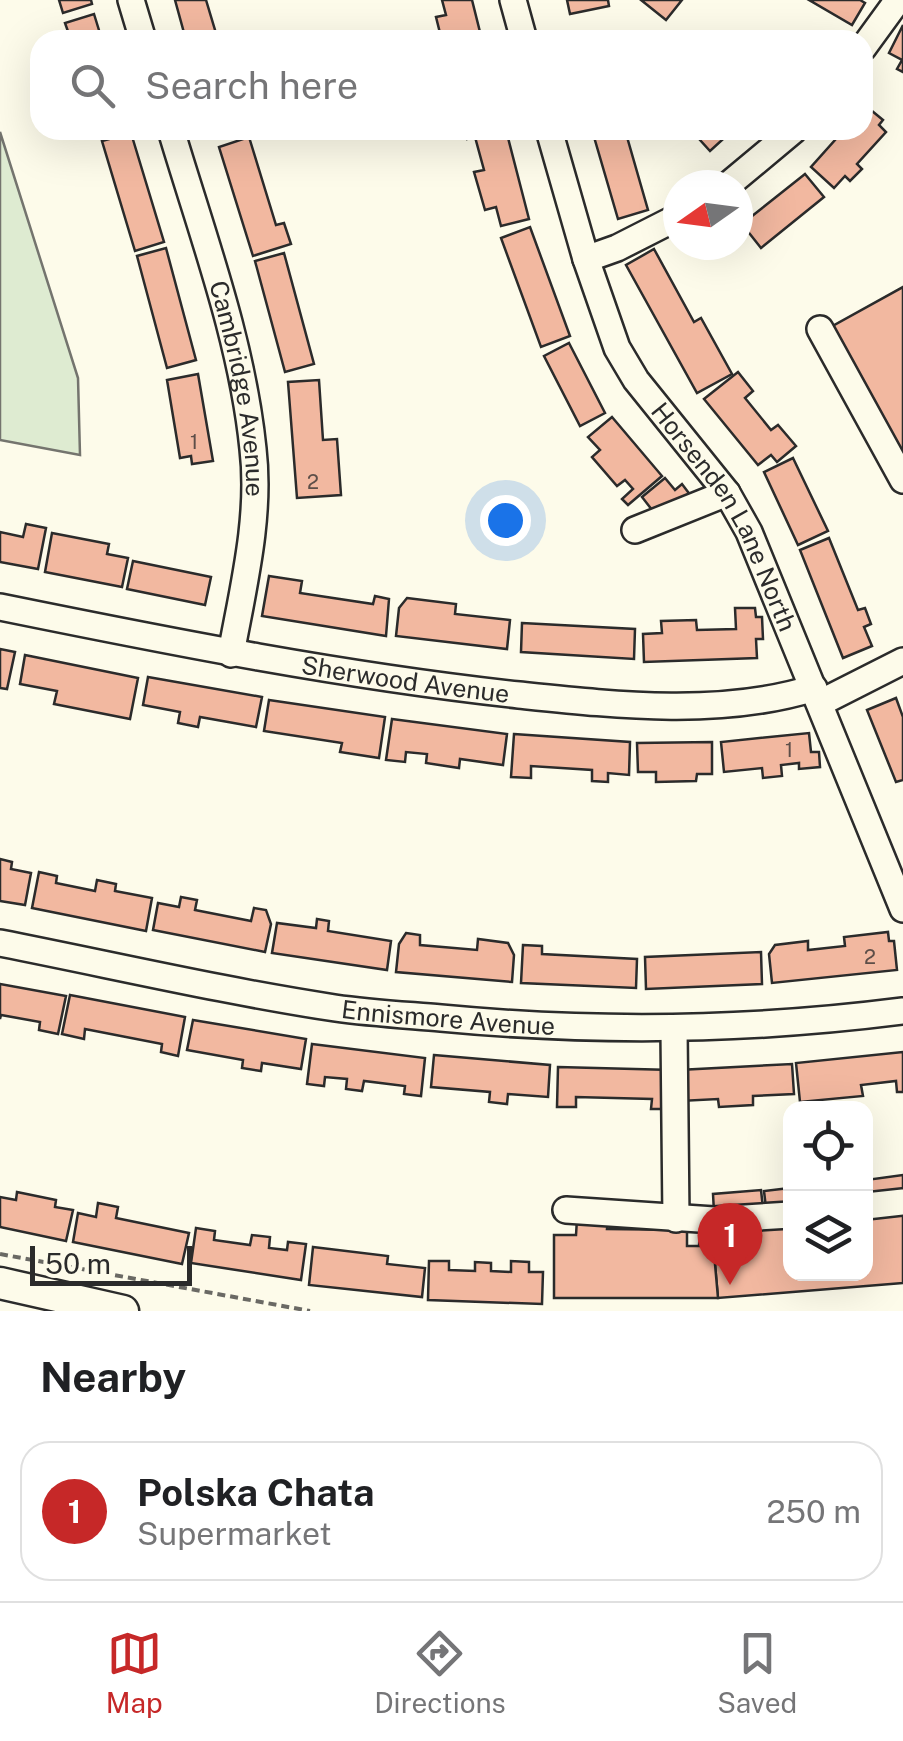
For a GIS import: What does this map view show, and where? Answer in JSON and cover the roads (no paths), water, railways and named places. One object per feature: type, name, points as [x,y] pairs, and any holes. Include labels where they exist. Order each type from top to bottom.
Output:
[{"type":"main road","points":[[0,1283],[123,1311]]},
{"type":"street","points":[[131,0],[141,30]]},
{"type":"street","points":[[513,0],[521,30]]},
{"type":"street","points":[[873,34],[898,0]]},
{"type":"street","name":"Cambridge Avenue","points":[[173,140],[225,311],[254,450],[251,540],[231,654]]},
{"type":"street","name":"Horsenden Lane North","points":[[552,140],[616,348],[636,380],[727,492],[749,532],[903,909]]},
{"type":"street","points":[[746,170],[782,140]]},
{"type":"street","points":[[586,258],[618,248],[663,225]]},
{"type":"street","points":[[820,329],[903,480]]},
{"type":"street","points":[[635,530],[727,492]]},
{"type":"street","name":"Sherwood Avenue","points":[[0,607],[231,654],[434,686],[612,705],[708,704],[817,695],[903,660]]},
{"type":"street","name":"Ennismore Avenue","points":[[0,943],[340,1009],[536,1028],[674,1030],[836,1020],[903,1011]]},
{"type":"street","points":[[674,1030],[676,1218]]},
{"type":"street","points":[[873,1205],[903,1202]]},
{"type":"street","points":[[566,1210],[714,1220],[783,1215]]},
{"type":"place","name":"Polska Chata","points":[[730,1285]]}]
